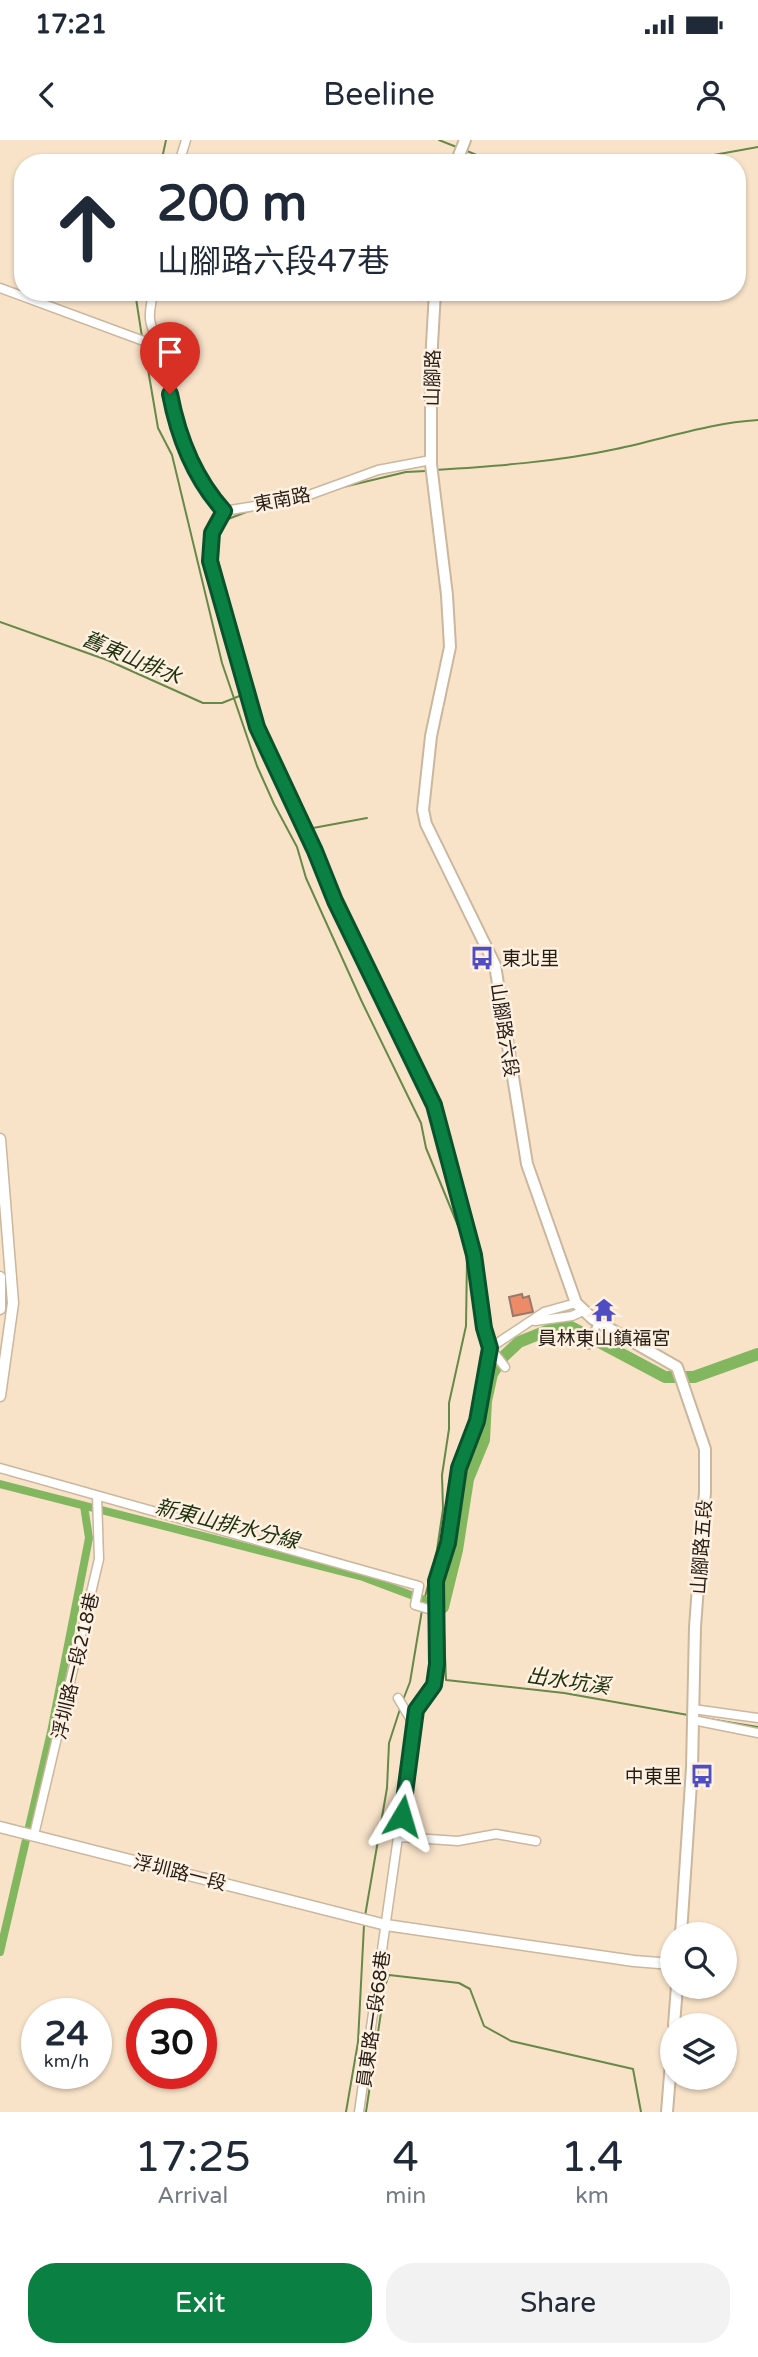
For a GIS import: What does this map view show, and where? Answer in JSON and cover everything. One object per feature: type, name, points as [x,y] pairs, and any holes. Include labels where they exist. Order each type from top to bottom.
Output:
[{"type":"main road","name":"山腳路","points":[[432,479],[431,362],[435,301]]},
{"type":"main road","name":"山腳路六段","points":[[432,479],[447,595],[450,654],[431,736],[423,810],[426,824],[495,965],[527,1164],[580,1307]]},
{"type":"main road","points":[[580,1307],[598,1322]]},
{"type":"main road","name":"山腳路五段","points":[[598,1322],[677,1367],[705,1450],[682,1922]]},
{"type":"main road","points":[[667,2112],[669,2090]]},
{"type":"street","points":[[35,301],[160,347]]},
{"type":"street","points":[[152,301],[150,320],[160,347],[174,418],[210,496],[224,511],[212,533],[210,561],[257,727],[375,987],[434,1105],[474,1255],[484,1328],[490,1348],[505,1367]]},
{"type":"street","name":"東南路","points":[[224,511],[298,499],[379,470],[431,462]]},
{"type":"street","points":[[0,1139],[13,1303],[0,1396]]},
{"type":"street","points":[[0,1276],[0,1309]]},
{"type":"street","points":[[490,1348],[544,1312],[580,1307]]},
{"type":"street","points":[[590,1345],[598,1322]]},
{"type":"street","name":"員東路一段68巷","points":[[359,2112],[416,1710],[434,1685],[437,1664],[436,1581],[448,1543],[459,1468],[477,1421],[490,1348]]},
{"type":"street","points":[[0,1468],[419,1586],[415,1605],[435,1611]]},
{"type":"street","name":"浮圳路一段218巷","points":[[34,1835],[100,1559],[97,1496]]},
{"type":"street","points":[[398,1698],[414,1725]]},
{"type":"street","points":[[693,1715],[758,1718]]},
{"type":"street","points":[[693,1715],[758,1733]]},
{"type":"street","name":"浮圳路一段","points":[[0,1827],[386,1925],[660,1963]]},
{"type":"street","points":[[399,1836],[458,1841],[496,1834],[536,1842]]},
{"type":"building","points":[[522,1294],[523,1298],[529,1296],[533,1312],[513,1316],[509,1297]]},
{"type":"waterway","points":[[163,154],[166,140]]},
{"type":"waterway","points":[[439,140],[459,148]]},
{"type":"waterway","points":[[719,154],[758,147]]},
{"type":"waterway","points":[[467,151],[474,154]]},
{"type":"waterway","points":[[136,301],[142,337]]},
{"type":"waterway","points":[[144,346],[158,428],[172,455],[222,663],[257,766],[297,847],[306,878],[362,1002],[421,1123],[426,1148],[463,1238],[467,1259],[466,1326],[449,1403],[449,1429],[442,1475],[443,1509],[437,1550],[423,1605]]},
{"type":"waterway","points":[[435,470],[571,457],[704,428],[758,420]]},
{"type":"waterway","points":[[339,488],[406,472],[426,471]]},
{"type":"waterway","points":[[216,535],[223,521],[249,511]]},
{"type":"waterway","points":[[215,547],[252,691],[279,761],[313,828],[367,818]]},
{"type":"waterway","name":"舊東山排水","points":[[0,622],[107,660],[203,703],[222,703],[242,695]]},
{"type":"waterway","points":[[443,1607],[457,1550],[468,1479],[484,1440],[486,1401],[492,1374],[502,1358],[519,1342],[549,1330],[571,1327],[665,1377],[694,1377],[758,1354]]},
{"type":"waterway","name":"新東山排水分線","points":[[0,1484],[363,1577],[443,1607]]},
{"type":"waterway","points":[[0,1952],[51,1732],[89,1538],[84,1506]]},
{"type":"waterway","name":"出水坑溪","points":[[443,1607],[446,1680],[564,1693],[688,1715]]},
{"type":"waterway","points":[[403,1700],[410,1682],[422,1610]]},
{"type":"waterway","points":[[365,1916],[387,1788],[389,1743],[400,1709]]},
{"type":"waterway","name":"出水坑溪","points":[[697,1717],[758,1727]]},
{"type":"waterway","points":[[346,2112],[358,2042],[364,1925]]},
{"type":"waterway","points":[[366,2112],[385,1986],[389,1975],[459,1983],[470,1989],[484,2026],[511,2041],[633,2069],[641,2112]]},
{"type":"place","name":"東北里","points":[[482,958]]},
{"type":"place","name":"員林東山鎮福宮","points":[[604,1310]]},
{"type":"place","name":"中東里","points":[[702,1776]]},
{"type":"route","points":[[170,394],[174,418],[190,457],[210,496],[224,511],[212,533],[210,561],[257,727],[315,851],[335,901],[434,1105],[474,1255],[484,1328],[490,1348],[477,1421],[459,1468],[448,1543],[436,1581],[437,1664],[434,1685],[416,1710],[402,1816]]}]
